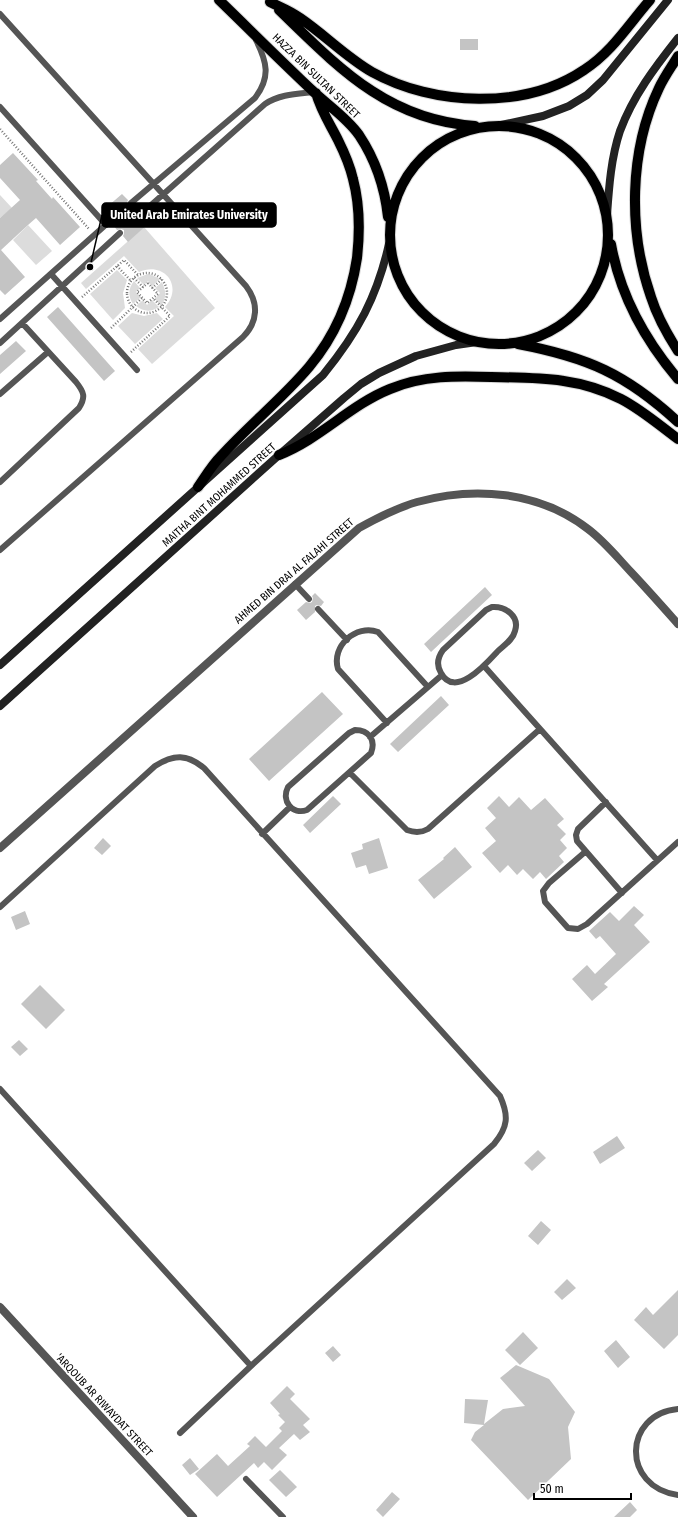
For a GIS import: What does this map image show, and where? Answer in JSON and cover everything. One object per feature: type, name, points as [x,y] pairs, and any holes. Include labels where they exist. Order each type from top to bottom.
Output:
[{"type":"main road","name":"HAZZA BIN SULTAN STREET","points":[[220,0],[315,93],[342,116],[358,135],[370,156],[380,179],[386,203],[389,229]]},
{"type":"main road","points":[[269,1],[298,17],[356,62],[390,81],[428,94],[447,97],[474,98],[507,97],[526,94],[546,89],[584,71],[618,41],[650,0]]},
{"type":"main road","points":[[609,233],[606,259],[597,283],[583,305],[564,323],[541,336],[503,345],[477,342],[450,333],[426,318],[407,297],[394,272],[389,244],[389,229],[395,199],[408,173],[428,151],[454,135],[483,127],[501,125],[543,116],[569,106],[587,95],[603,80],[668,0]]},
{"type":"main road","name":"HAZZA BIN SULTAN STREET","points":[[269,1],[339,68],[368,90],[411,112],[435,120],[459,125],[483,127]]},
{"type":"main road","points":[[678,38],[645,82],[628,111],[620,132],[610,179],[607,215],[613,256],[620,280],[631,308],[652,345],[678,378]]},
{"type":"main road","points":[[678,56],[660,87],[644,127],[639,148],[635,213],[640,255],[651,297],[669,336],[678,351]]},
{"type":"main road","points":[[198,487],[225,452],[309,368],[324,348],[335,329],[350,292],[359,241],[358,200],[347,159],[338,139],[320,108],[315,93]]},
{"type":"main road","points":[[501,125],[530,130],[537,133],[558,143],[581,162],[598,187],[607,215]]},
{"type":"main road","name":"MAITHA BINT MOHAMMED STREET","points":[[0,665],[323,375],[356,330],[370,305],[380,278],[389,244]]},
{"type":"main road","name":"MAITHA BINT MOHAMMED STREET","points":[[0,706],[344,398],[379,373],[416,356],[456,345],[477,342]]},
{"type":"main road","points":[[516,343],[560,352],[602,368],[641,390],[678,422]]},
{"type":"main road","points":[[279,455],[307,442],[371,398],[390,389],[410,382],[453,376],[545,378],[571,382],[596,389],[621,399],[644,412],[678,439]]},
{"type":"street","name":"AHMED BIN DRAI AL FALAHI STREET","points":[[0,848],[358,528],[386,513],[416,502],[446,495],[478,493],[501,494],[524,498],[568,516],[587,528],[605,543],[678,624]]},
{"type":"street","name":"'ARQOUB AR RIWAYDAT STREET","points":[[0,1308],[193,1517]]},
{"type":"lane","points":[[0,14],[164,194],[251,293],[256,308],[253,325],[243,338],[0,550]]},
{"type":"lane","points":[[131,203],[255,98],[260,91],[265,78],[266,64],[264,54],[253,33]]},
{"type":"lane","points":[[141,214],[269,102],[281,96],[315,93]]},
{"type":"lane","points":[[0,107],[108,223],[0,319]]},
{"type":"lane","points":[[0,343],[120,233]]},
{"type":"lane","points":[[51,274],[137,370]]},
{"type":"lane","points":[[0,482],[79,408],[82,403],[82,391],[22,323]]},
{"type":"lane","points":[[0,394],[48,352]]},
{"type":"lane","points":[[295,584],[309,599]]},
{"type":"lane","points":[[492,607],[498,607],[510,612],[516,624],[515,631],[512,637],[484,666],[461,682],[447,680],[442,675],[438,662],[439,656],[443,650],[486,610],[492,607]]},
{"type":"lane","points":[[318,609],[347,640]]},
{"type":"lane","points":[[387,723],[338,669],[336,662],[337,654],[347,640],[357,632],[364,630],[378,632],[428,687]]},
{"type":"lane","points":[[484,666],[657,860]]},
{"type":"lane","points":[[370,737],[442,675]]},
{"type":"lane","points":[[350,772],[408,830],[418,833],[424,832],[540,729]]},
{"type":"lane","points":[[360,730],[366,732],[373,742],[371,754],[350,772],[307,810],[297,811],[290,807],[286,802],[285,797],[288,787],[349,732],[360,730]]},
{"type":"lane","points":[[0,905],[164,760],[175,757],[185,758],[196,762],[204,768],[500,1096],[505,1108],[506,1121],[502,1134],[494,1144],[251,1366],[180,1433]]},
{"type":"lane","points":[[606,802],[578,829],[576,835],[577,841],[622,894]]},
{"type":"lane","points":[[262,834],[290,807]]},
{"type":"lane","points":[[585,852],[549,882],[543,891],[545,902],[563,924],[573,929],[583,928],[678,842]]},
{"type":"lane","points":[[0,1089],[251,1366]]},
{"type":"lane","points":[[678,1409],[660,1413],[650,1420],[643,1428],[638,1439],[636,1450],[639,1467],[647,1481],[656,1489],[666,1493],[678,1495]]},
{"type":"lane","points":[[246,1478],[283,1517]]},
{"type":"path","points":[[0,129],[94,235]]},
{"type":"path","points":[[76,302],[124,260],[138,275]]},
{"type":"path","points":[[117,266],[131,281]]},
{"type":"path","points":[[150,273],[162,279],[167,290],[167,296],[162,308],[150,313],[138,311],[133,307],[127,294],[128,287],[131,281],[138,275],[150,273]]},
{"type":"path","points":[[134,278],[143,287]]},
{"type":"path","points":[[152,288],[162,279]]},
{"type":"path","points":[[148,283],[158,294],[147,303],[137,292],[143,287],[148,283]]},
{"type":"path","points":[[105,334],[142,298]]},
{"type":"path","points":[[126,357],[170,316],[153,298]]},
{"type":"shaded area","points":[[0,195],[12,208],[0,218]]},
{"type":"shaded area","points":[[28,225],[52,251],[36,265],[13,240]]},
{"type":"shaded area","points":[[144,227],[215,308],[152,364],[138,349],[174,316],[165,307],[170,299],[172,291],[172,284],[168,278],[163,273],[156,270],[148,269],[139,272],[124,256],[86,289],[81,283]]},
{"type":"shaded area","points":[[117,270],[127,280],[123,293],[125,308],[113,320],[90,294]]},
{"type":"shaded area","points":[[148,274],[160,279],[152,286],[148,281],[144,285],[137,278]]},
{"type":"shaded area","points":[[134,281],[140,288],[136,292],[141,297],[133,304],[129,292]]},
{"type":"shaded area","points":[[162,282],[165,294],[161,306],[155,299],[160,293],[155,288]]},
{"type":"shaded area","points":[[143,300],[147,305],[152,300],[159,307],[148,311],[136,306]]},
{"type":"shaded area","points":[[132,313],[144,316],[157,313],[163,319],[135,344],[118,326]]},
{"type":"building","points":[[460,39],[478,39],[478,50],[460,50]]},
{"type":"building","points":[[13,153],[38,180],[36,181],[52,199],[53,197],[80,227],[60,245],[36,218],[28,225],[1,250],[25,277],[5,295],[0,290],[0,218],[20,200],[0,178],[0,165]]},
{"type":"building","points":[[122,194],[128,200],[128,206],[134,206],[138,211],[137,217],[144,217],[149,223],[128,242],[123,236],[124,230],[117,230],[113,225],[114,218],[107,218],[101,212]]},
{"type":"building","points":[[58,307],[115,371],[104,381],[47,317]]},
{"type":"building","points":[[16,341],[26,351],[0,374],[0,355]]},
{"type":"building","points":[[485,587],[492,595],[431,652],[424,644]]},
{"type":"building","points":[[315,593],[324,602],[321,606],[315,606],[315,612],[306,620],[297,610],[306,602],[312,602],[312,596]]},
{"type":"building","points":[[322,692],[343,714],[269,781],[249,759]]},
{"type":"building","points":[[441,696],[449,705],[398,752],[390,744]]},
{"type":"building","points":[[333,796],[341,804],[310,833],[303,825]]},
{"type":"building","points":[[499,796],[509,807],[519,797],[531,810],[545,798],[564,819],[557,825],[566,834],[560,840],[567,848],[559,856],[564,862],[546,879],[540,872],[533,879],[523,869],[517,875],[508,865],[500,873],[482,853],[496,841],[485,828],[496,818],[487,808]]},
{"type":"building","points":[[103,838],[111,846],[102,855],[94,848]]},
{"type":"building","points":[[379,838],[388,868],[369,874],[366,865],[356,868],[351,853],[363,849],[362,844]]},
{"type":"building","points":[[455,847],[472,867],[434,899],[418,880],[444,859],[443,858]]},
{"type":"building","points":[[634,906],[644,915],[634,925],[650,942],[604,984],[608,987],[592,1001],[572,979],[587,965],[595,974],[616,954],[600,936],[596,939],[589,931],[610,912],[619,921]]},
{"type":"building","points":[[25,911],[30,924],[16,930],[11,917]]},
{"type":"building","points":[[40,985],[65,1010],[46,1029],[21,1004]]},
{"type":"building","points":[[19,1040],[28,1049],[20,1056],[11,1047]]},
{"type":"building","points":[[617,1136],[625,1148],[600,1164],[593,1152]]},
{"type":"building","points":[[538,1150],[546,1158],[532,1171],[524,1163]]},
{"type":"building","points":[[541,1221],[551,1230],[538,1245],[528,1236]]},
{"type":"building","points":[[567,1279],[576,1288],[562,1300],[554,1292]]},
{"type":"building","points":[[678,1290],[678,1335],[664,1349],[634,1320],[646,1307],[653,1315]]},
{"type":"building","points":[[523,1332],[538,1348],[520,1365],[505,1350]]},
{"type":"building","points":[[616,1340],[630,1357],[618,1368],[604,1351]]},
{"type":"building","points":[[333,1346],[341,1355],[333,1362],[325,1353]]},
{"type":"building","points":[[516,1365],[549,1379],[575,1412],[568,1427],[571,1459],[528,1500],[471,1440],[475,1432],[484,1425],[464,1423],[465,1399],[488,1400],[484,1424],[503,1409],[525,1406],[500,1378]]},
{"type":"building","points":[[287,1386],[295,1394],[290,1399],[310,1419],[303,1425],[310,1432],[300,1440],[294,1434],[279,1448],[287,1455],[272,1470],[264,1462],[258,1468],[254,1463],[217,1497],[195,1474],[217,1454],[228,1466],[250,1446],[247,1444],[255,1436],[266,1447],[282,1431],[279,1428],[285,1422],[270,1403]]},
{"type":"building","points":[[190,1458],[199,1469],[190,1475],[182,1465]]},
{"type":"building","points":[[280,1470],[297,1487],[286,1497],[269,1480]]},
{"type":"building","points":[[392,1492],[400,1499],[383,1517],[376,1510]]},
{"type":"building","points":[[630,1502],[637,1510],[630,1517],[614,1517]]},
{"type":"place","name":"United Arab Emirates University","points":[[90,267]]}]
